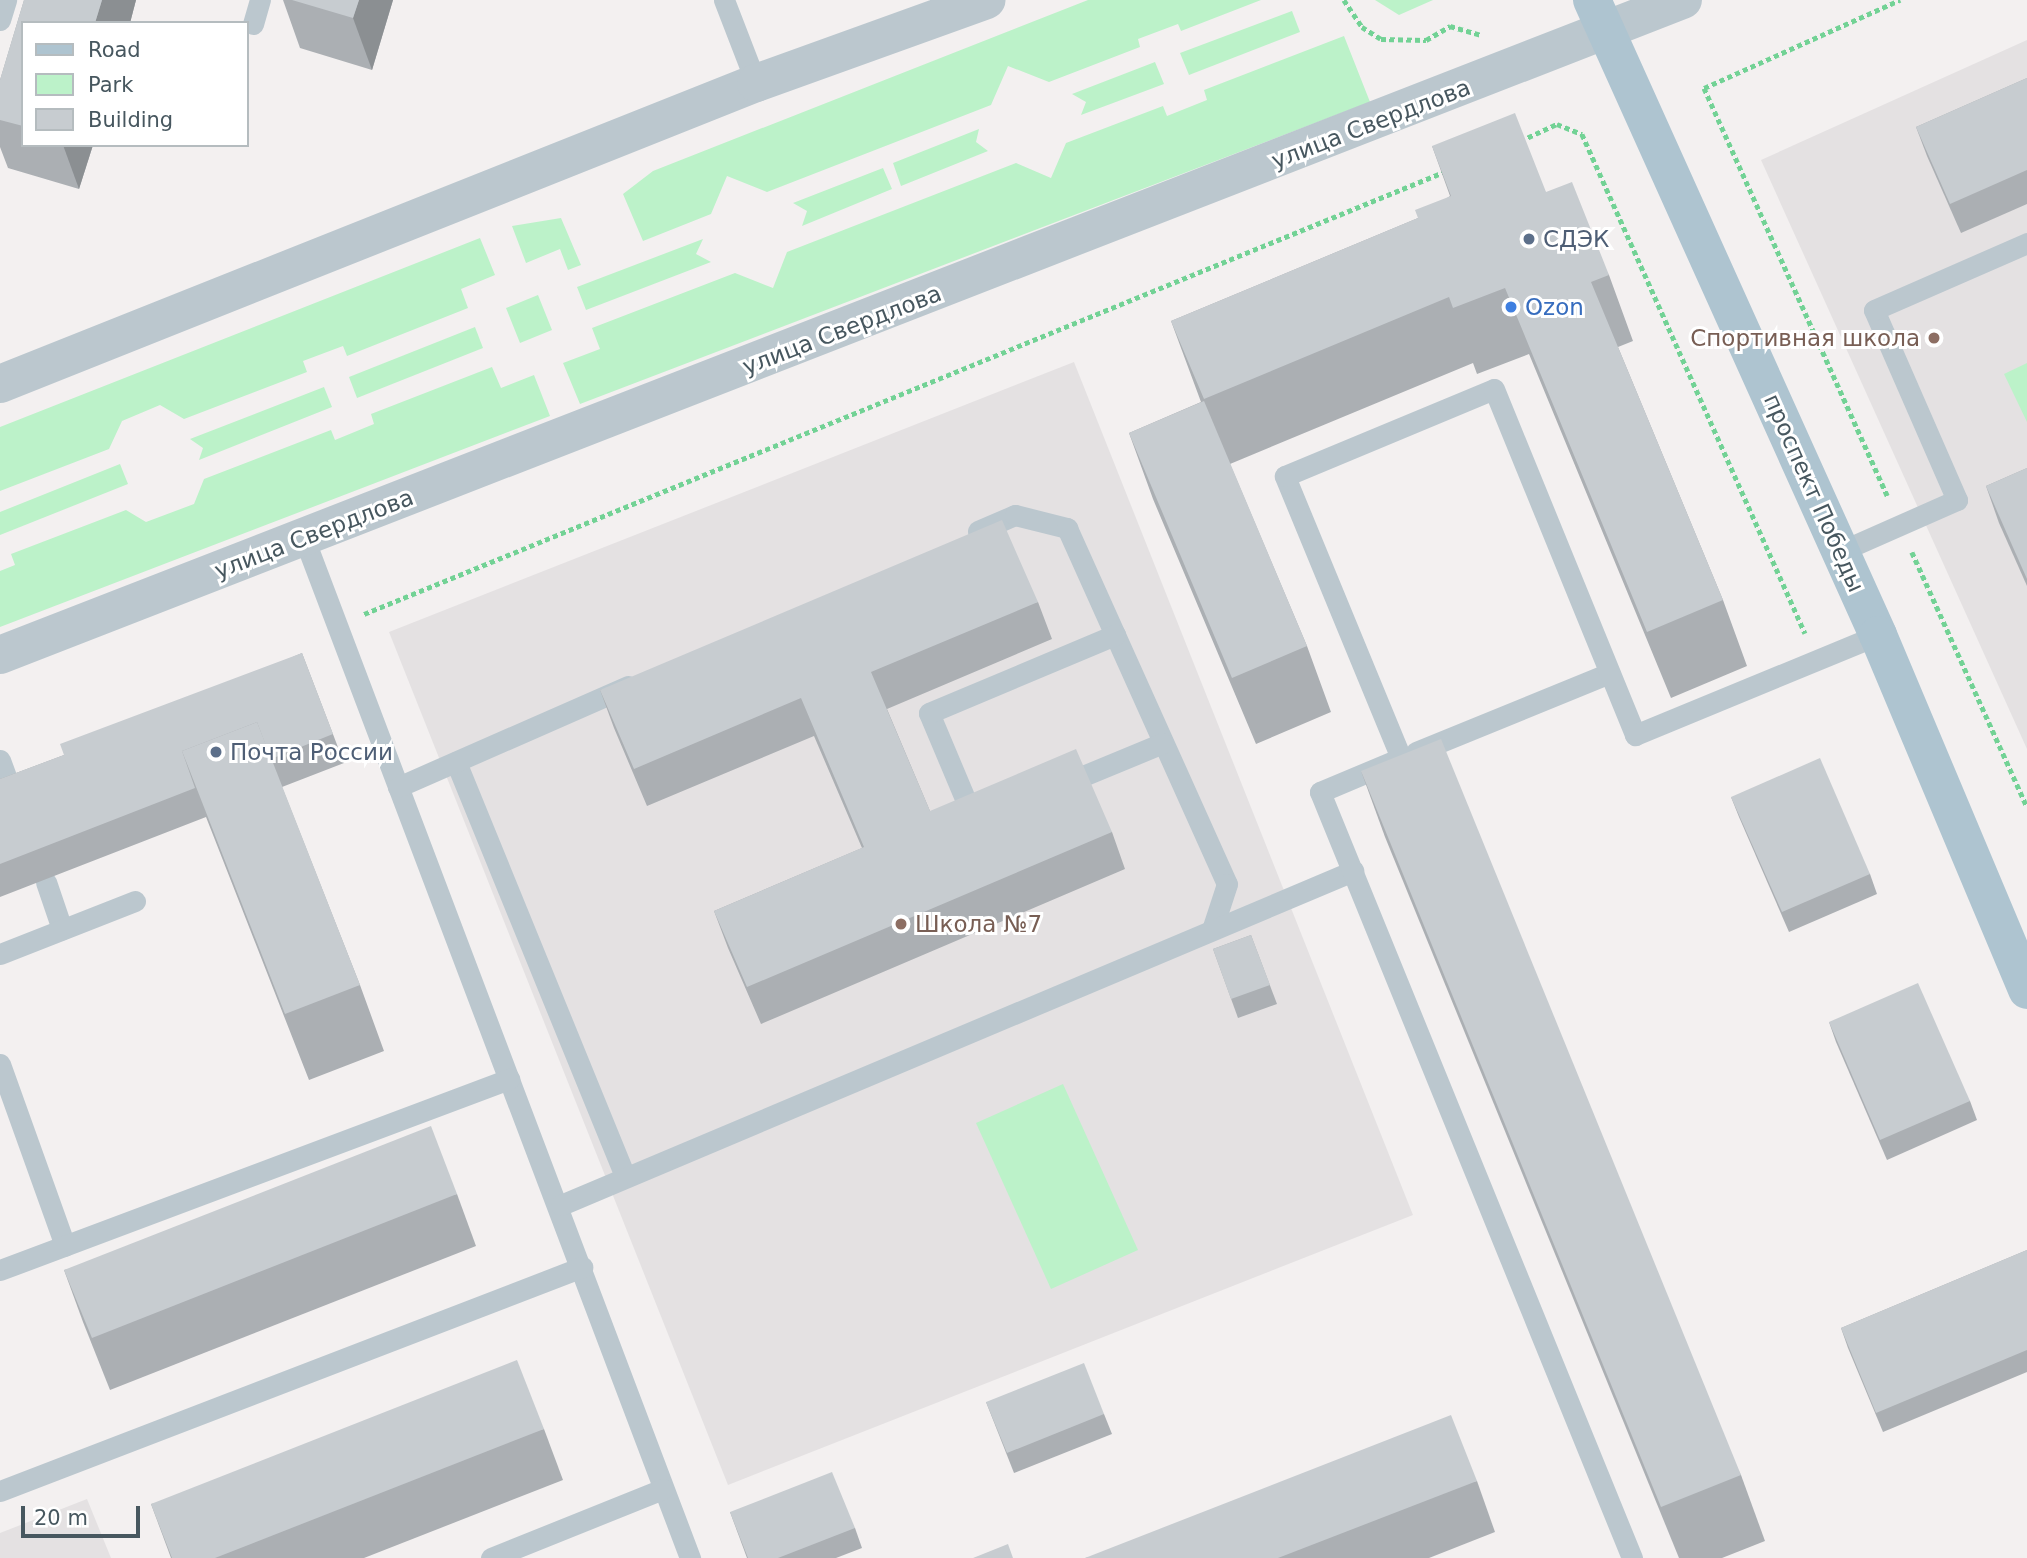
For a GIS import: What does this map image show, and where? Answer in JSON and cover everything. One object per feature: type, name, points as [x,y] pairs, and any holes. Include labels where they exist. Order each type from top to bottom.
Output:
[{"type":"main road","name":"проспект Победы","points":[[1599,16],[1878,635],[2027,990]]},
{"type":"street","points":[[0,384],[756,83],[986,0]]},
{"type":"street","name":"улица Свердлова","points":[[0,655],[304,538],[1599,16],[1683,0]]},
{"type":"lane","points":[[0,20],[6,0]]},
{"type":"lane","points":[[253,24],[260,0]]},
{"type":"lane","points":[[724,0],[756,83]]},
{"type":"lane","points":[[1839,552],[1957,500],[1874,310],[2027,243]]},
{"type":"lane","points":[[1401,758],[1285,477],[1494,389],[1635,736],[1878,635]]},
{"type":"lane","points":[[952,543],[1015,515],[1068,527],[1227,884],[1212,930]]},
{"type":"lane","points":[[304,538],[509,1079],[561,1205],[690,1558]]},
{"type":"lane","points":[[999,811],[974,821],[929,713],[1115,635]]},
{"type":"lane","points":[[1610,673],[1320,792],[1630,1557]]},
{"type":"lane","points":[[398,787],[647,678]]},
{"type":"lane","points":[[1037,795],[1163,743]]},
{"type":"lane","points":[[0,760],[17,806]]},
{"type":"lane","points":[[456,762],[625,1176]]},
{"type":"lane","points":[[561,1205],[1353,871]]},
{"type":"lane","points":[[46,882],[62,929]]},
{"type":"lane","points":[[0,954],[135,901]]},
{"type":"lane","points":[[0,1064],[65,1246]]},
{"type":"lane","points":[[0,1270],[509,1079]]},
{"type":"lane","points":[[0,1491],[582,1267]]},
{"type":"lane","points":[[492,1558],[663,1489]]},
{"type":"path","points":[[1344,0],[1362,27],[1381,39],[1426,40],[1450,26],[1487,37]]},
{"type":"path","points":[[1900,0],[1704,88],[2027,807]]},
{"type":"path","points":[[1512,145],[1557,124],[1582,134],[1817,662]]},
{"type":"path","points":[[337,625],[1448,171]]},
{"type":"shaded area","name":"Спортивная школа","points":[[2027,40],[2027,749],[1761,160]]},
{"type":"shaded area","name":"Школа №7","points":[[1074,362],[1413,1215],[728,1485],[389,632]]},
{"type":"shaded area","points":[[87,1499],[111,1558],[0,1558],[0,1533]]},
{"type":"green space","points":[[1088,0],[1261,0],[1181,31],[1178,24],[1138,39],[1140,47],[1049,82],[1008,66],[991,105],[767,192],[727,176],[711,214],[643,241],[623,194],[653,171]]},
{"type":"green space","points":[[1375,0],[1433,0],[1399,15]]},
{"type":"green space","points":[[1292,11],[1300,32],[1189,75],[1180,53]]},
{"type":"green space","points":[[1344,36],[1370,102],[580,404],[563,363],[600,349],[592,328],[735,273],[773,288],[787,252],[1016,163],[1051,178],[1066,143],[1163,106],[1167,116],[1207,100],[1204,90]]},
{"type":"green space","points":[[1155,62],[1164,84],[1081,115],[1086,102],[1072,94]]},
{"type":"green space","points":[[979,129],[976,142],[988,151],[901,186],[893,163]]},
{"type":"green space","points":[[883,168],[892,189],[802,226],[807,211],[793,203]]},
{"type":"green space","points":[[561,218],[581,265],[568,270],[560,249],[526,263],[512,226]]},
{"type":"green space","points":[[480,238],[495,275],[461,289],[468,308],[347,356],[343,346],[303,361],[307,372],[184,419],[160,405],[122,421],[109,449],[0,491],[0,427]]},
{"type":"green space","points":[[703,239],[696,254],[711,262],[586,310],[577,287]]},
{"type":"green space","points":[[538,295],[552,330],[520,343],[506,308]]},
{"type":"green space","points":[[475,327],[483,348],[357,398],[349,377]]},
{"type":"green space","points":[[2027,363],[2027,422],[2004,374]]},
{"type":"green space","points":[[492,367],[501,388],[534,375],[550,416],[0,627],[0,571],[15,565],[11,554],[126,510],[146,522],[194,504],[204,479],[331,430],[335,440],[374,424],[371,414]]},
{"type":"green space","points":[[324,387],[332,407],[199,460],[203,448],[190,439]]},
{"type":"green space","points":[[120,464],[128,484],[0,535],[0,512]]},
{"type":"green space","points":[[1063,1084],[1138,1250],[1051,1289],[976,1123]]},
{"type":"building","points":[[24,0],[102,0],[96,21],[21,21],[21,125],[0,120],[0,80]]},
{"type":"building","points":[[292,0],[359,0],[353,18]]},
{"type":"building","points":[[2027,78],[2027,170],[1950,204],[1916,127]]},
{"type":"building","points":[[1515,113],[1546,192],[1572,182],[1609,275],[1591,282],[1723,600],[1647,632],[1505,288],[1453,308],[1449,297],[1204,399],[1171,321],[1418,218],[1415,210],[1451,196],[1432,146]]},
{"type":"building","points":[[1204,401],[1307,646],[1232,678],[1129,433]]},
{"type":"building","points":[[2027,468],[2027,579],[1986,486]]},
{"type":"building","points":[[1002,520],[1038,602],[871,672],[930,811],[1076,749],[1112,832],[747,987],[714,911],[864,847],[801,698],[634,769],[600,690]]},
{"type":"building","points":[[302,653],[333,734],[271,759],[257,722],[182,751],[195,788],[0,864],[0,779],[64,755],[60,744]]},
{"type":"building","points":[[257,722],[360,985],[285,1014],[182,751]]},
{"type":"building","points":[[1441,739],[1741,1475],[1661,1507],[1361,771]]},
{"type":"building","points":[[1820,758],[1870,874],[1782,912],[1731,797]]},
{"type":"building","points":[[1251,935],[1270,985],[1231,999],[1213,949]]},
{"type":"building","points":[[1918,983],[1970,1101],[1880,1140],[1829,1022]]},
{"type":"building","points":[[431,1126],[457,1194],[92,1338],[64,1270]]},
{"type":"building","points":[[2027,1250],[2027,1350],[1876,1413],[1841,1328]]},
{"type":"building","points":[[517,1360],[544,1429],[215,1558],[172,1558],[151,1504]]},
{"type":"building","points":[[1084,1363],[1104,1414],[1007,1453],[986,1402]]},
{"type":"building","points":[[1451,1415],[1477,1481],[1278,1558],[1085,1558]]},
{"type":"building","points":[[832,1472],[855,1528],[778,1558],[748,1558],[730,1512]]},
{"type":"building","points":[[1008,1544],[1013,1558],[973,1558]]},
{"type":"place","name":"СДЭК","points":[[1529,239]]},
{"type":"place","name":"Ozon","points":[[1511,307]]},
{"type":"place","name":"Спортивная школа","points":[[1934,338]]},
{"type":"place","name":"Почта России","points":[[216,752]]},
{"type":"place","name":"Школа №7","points":[[901,924]]}]
